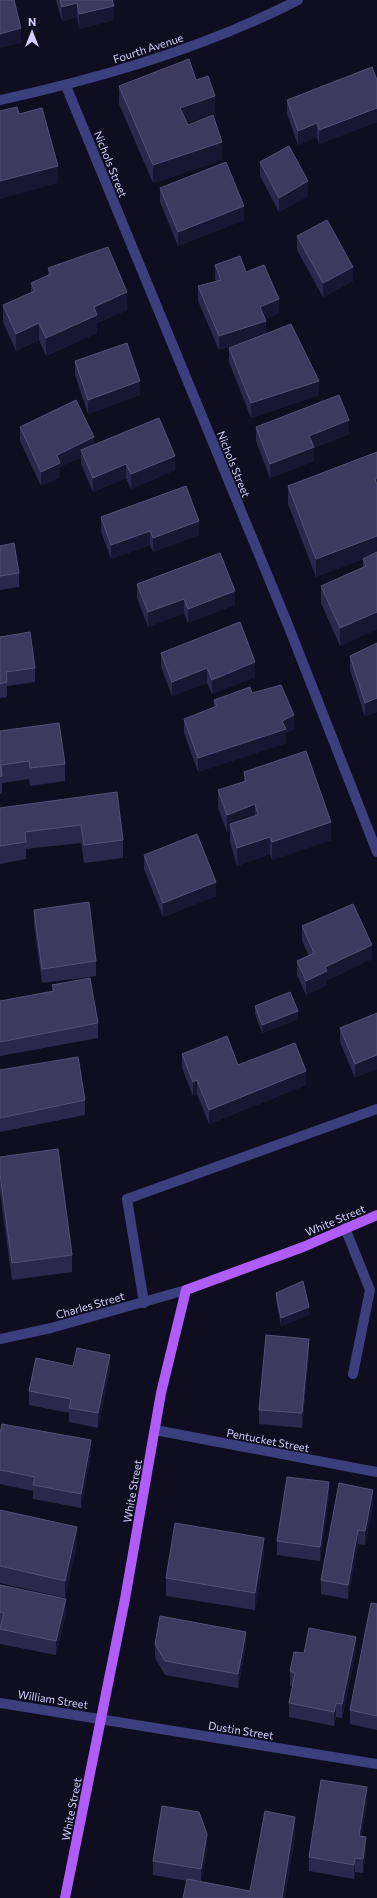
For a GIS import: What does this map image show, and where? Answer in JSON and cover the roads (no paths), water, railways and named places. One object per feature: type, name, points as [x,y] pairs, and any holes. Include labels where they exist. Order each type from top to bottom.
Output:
[{"type":"main road","name":"White Street","points":[[65,1898],[125,1599],[161,1393],[186,1290],[303,1246],[377,1215]]},
{"type":"street","name":"Fourth Avenue","points":[[0,100],[66,86],[186,49],[298,0]]},
{"type":"street","name":"Nichols Street","points":[[66,86],[288,625],[377,852]]},
{"type":"street","points":[[144,1303],[127,1199],[377,1109]]},
{"type":"street","points":[[345,1228],[370,1290],[353,1374]]},
{"type":"street","name":"Charles Street","points":[[0,1339],[51,1328],[186,1290]]},
{"type":"street","name":"Pentucket Street","points":[[155,1430],[377,1472]]},
{"type":"street","name":"William Street","points":[[0,1703],[102,1718]]},
{"type":"street","name":"Dustin Street","points":[[102,1718],[377,1764]]}]
